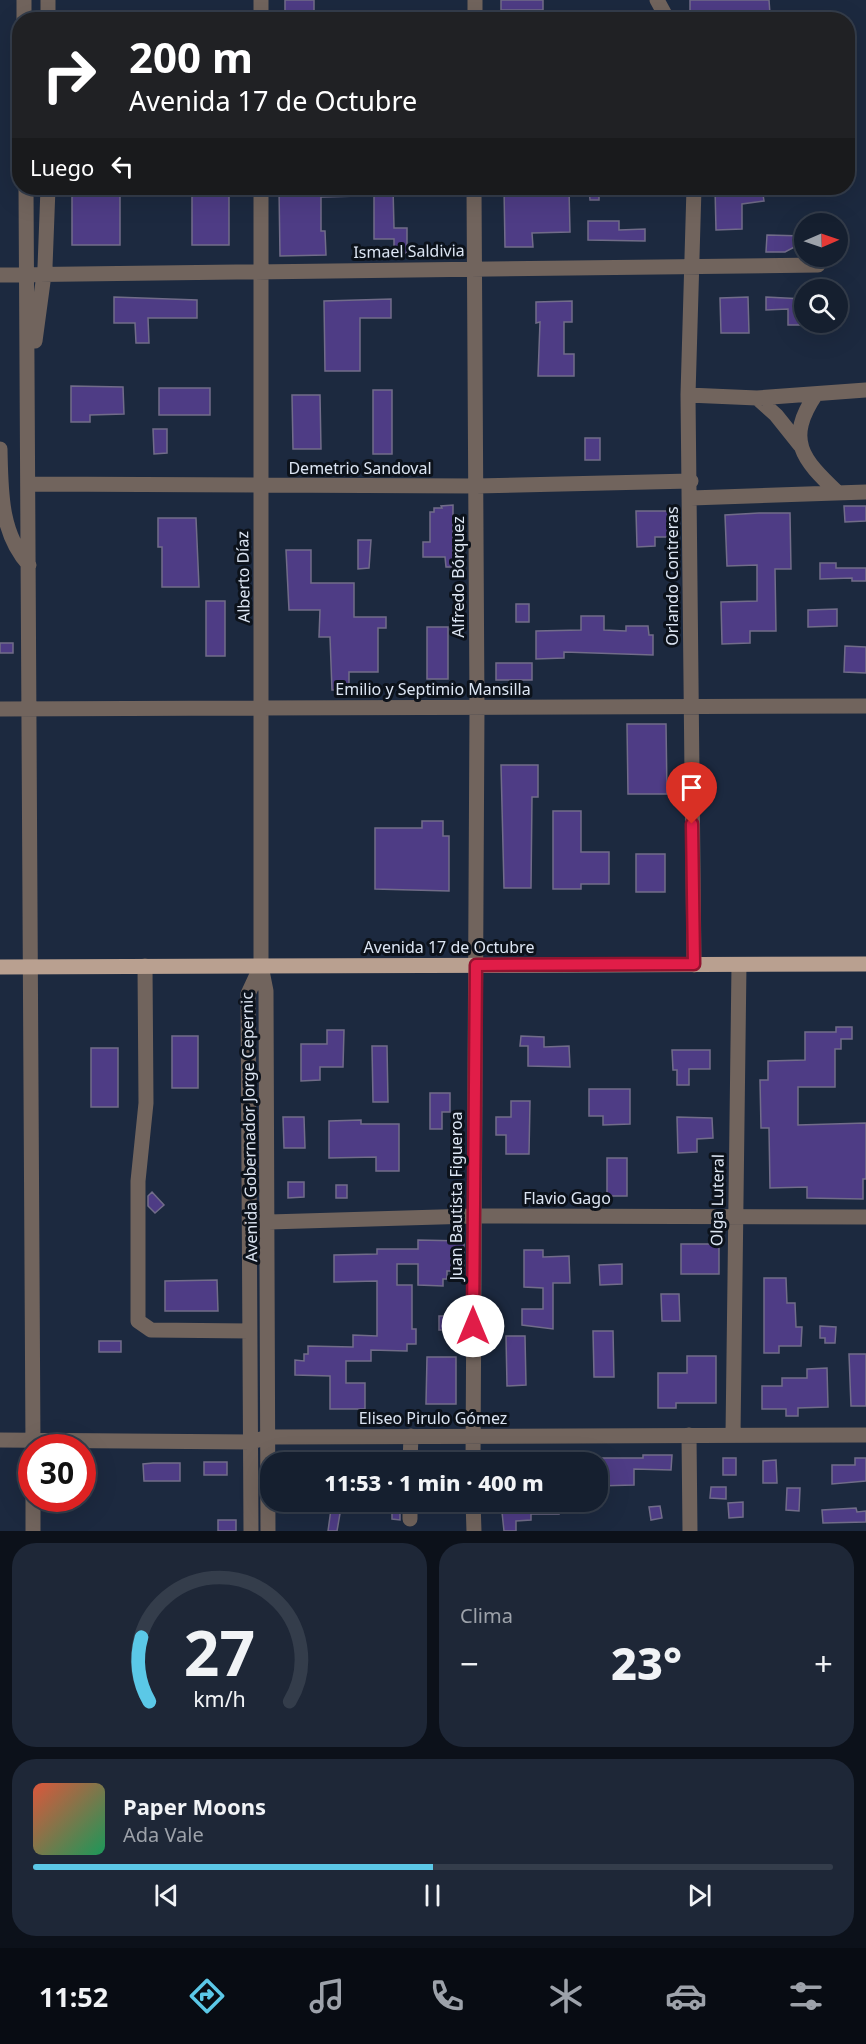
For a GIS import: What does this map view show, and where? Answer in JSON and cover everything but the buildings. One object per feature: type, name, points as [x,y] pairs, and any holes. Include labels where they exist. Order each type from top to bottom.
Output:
[{"type":"main road","name":"Avenida 17 de Octubre","points":[[0,967],[866,964]]},
{"type":"street","points":[[26,195],[33,1434]]},
{"type":"street","points":[[28,394],[44,273],[48,195]]},
{"type":"street","name":"Alberto Díaz","points":[[261,195],[261,966]]},
{"type":"street","name":"Alfredo Bórquez","points":[[474,195],[476,965]]},
{"type":"street","name":"Orlando Contreras","points":[[694,195],[688,395],[691,481],[690,707],[694,964]]},
{"type":"street","name":"Ismael Saldivia","points":[[0,274],[794,265]]},
{"type":"street","points":[[688,395],[757,398],[866,390]]},
{"type":"street","points":[[800,445],[801,418],[816,394]]},
{"type":"street","points":[[757,398],[776,415],[800,445],[809,465],[838,493]]},
{"type":"street","points":[[0,449],[1,501],[8,533],[18,554],[29,565]]},
{"type":"street","name":"Demetrio Sandoval","points":[[29,484],[476,486],[691,481]]},
{"type":"street","points":[[691,498],[866,492]]},
{"type":"street","name":"Emilio y Septimio Mansilla","points":[[0,709],[262,706],[477,708],[866,706]]},
{"type":"street","name":"Juan Bautista Figueroa","points":[[473,1452],[476,965]]},
{"type":"street","name":"Olga Luteral","points":[[733,1435],[739,965]]},
{"type":"street","points":[[145,966],[146,1103],[138,1181],[138,1321],[151,1330],[250,1331]]},
{"type":"street","name":"Avenida Gobernador Jorge Cepernic","points":[[261,966],[266,991],[268,1531]]},
{"type":"street","name":"Avenida Gobernador Jorge Cepernic","points":[[251,1531],[248,994],[261,966]]},
{"type":"street","name":"Flavio Gago","points":[[268,1222],[474,1216],[866,1217]]},
{"type":"street","points":[[689,1435],[690,1531]]},
{"type":"street","name":"Eliseo Pirulo Gómez","points":[[96,1443],[251,1442],[268,1437],[866,1435]]},
{"type":"street","points":[[410,1452],[411,1436]]},
{"type":"street","name":"Eliseo Pirulo Gómez","points":[[0,1440],[18,1442]]},
{"type":"street","points":[[33,1512],[33,1531]]},
{"type":"street","points":[[410,1512],[410,1519]]},
{"type":"street","points":[[473,1512],[474,1531]]},
{"type":"route","points":[[473,1326],[476,965],[694,964],[692,824]]}]
